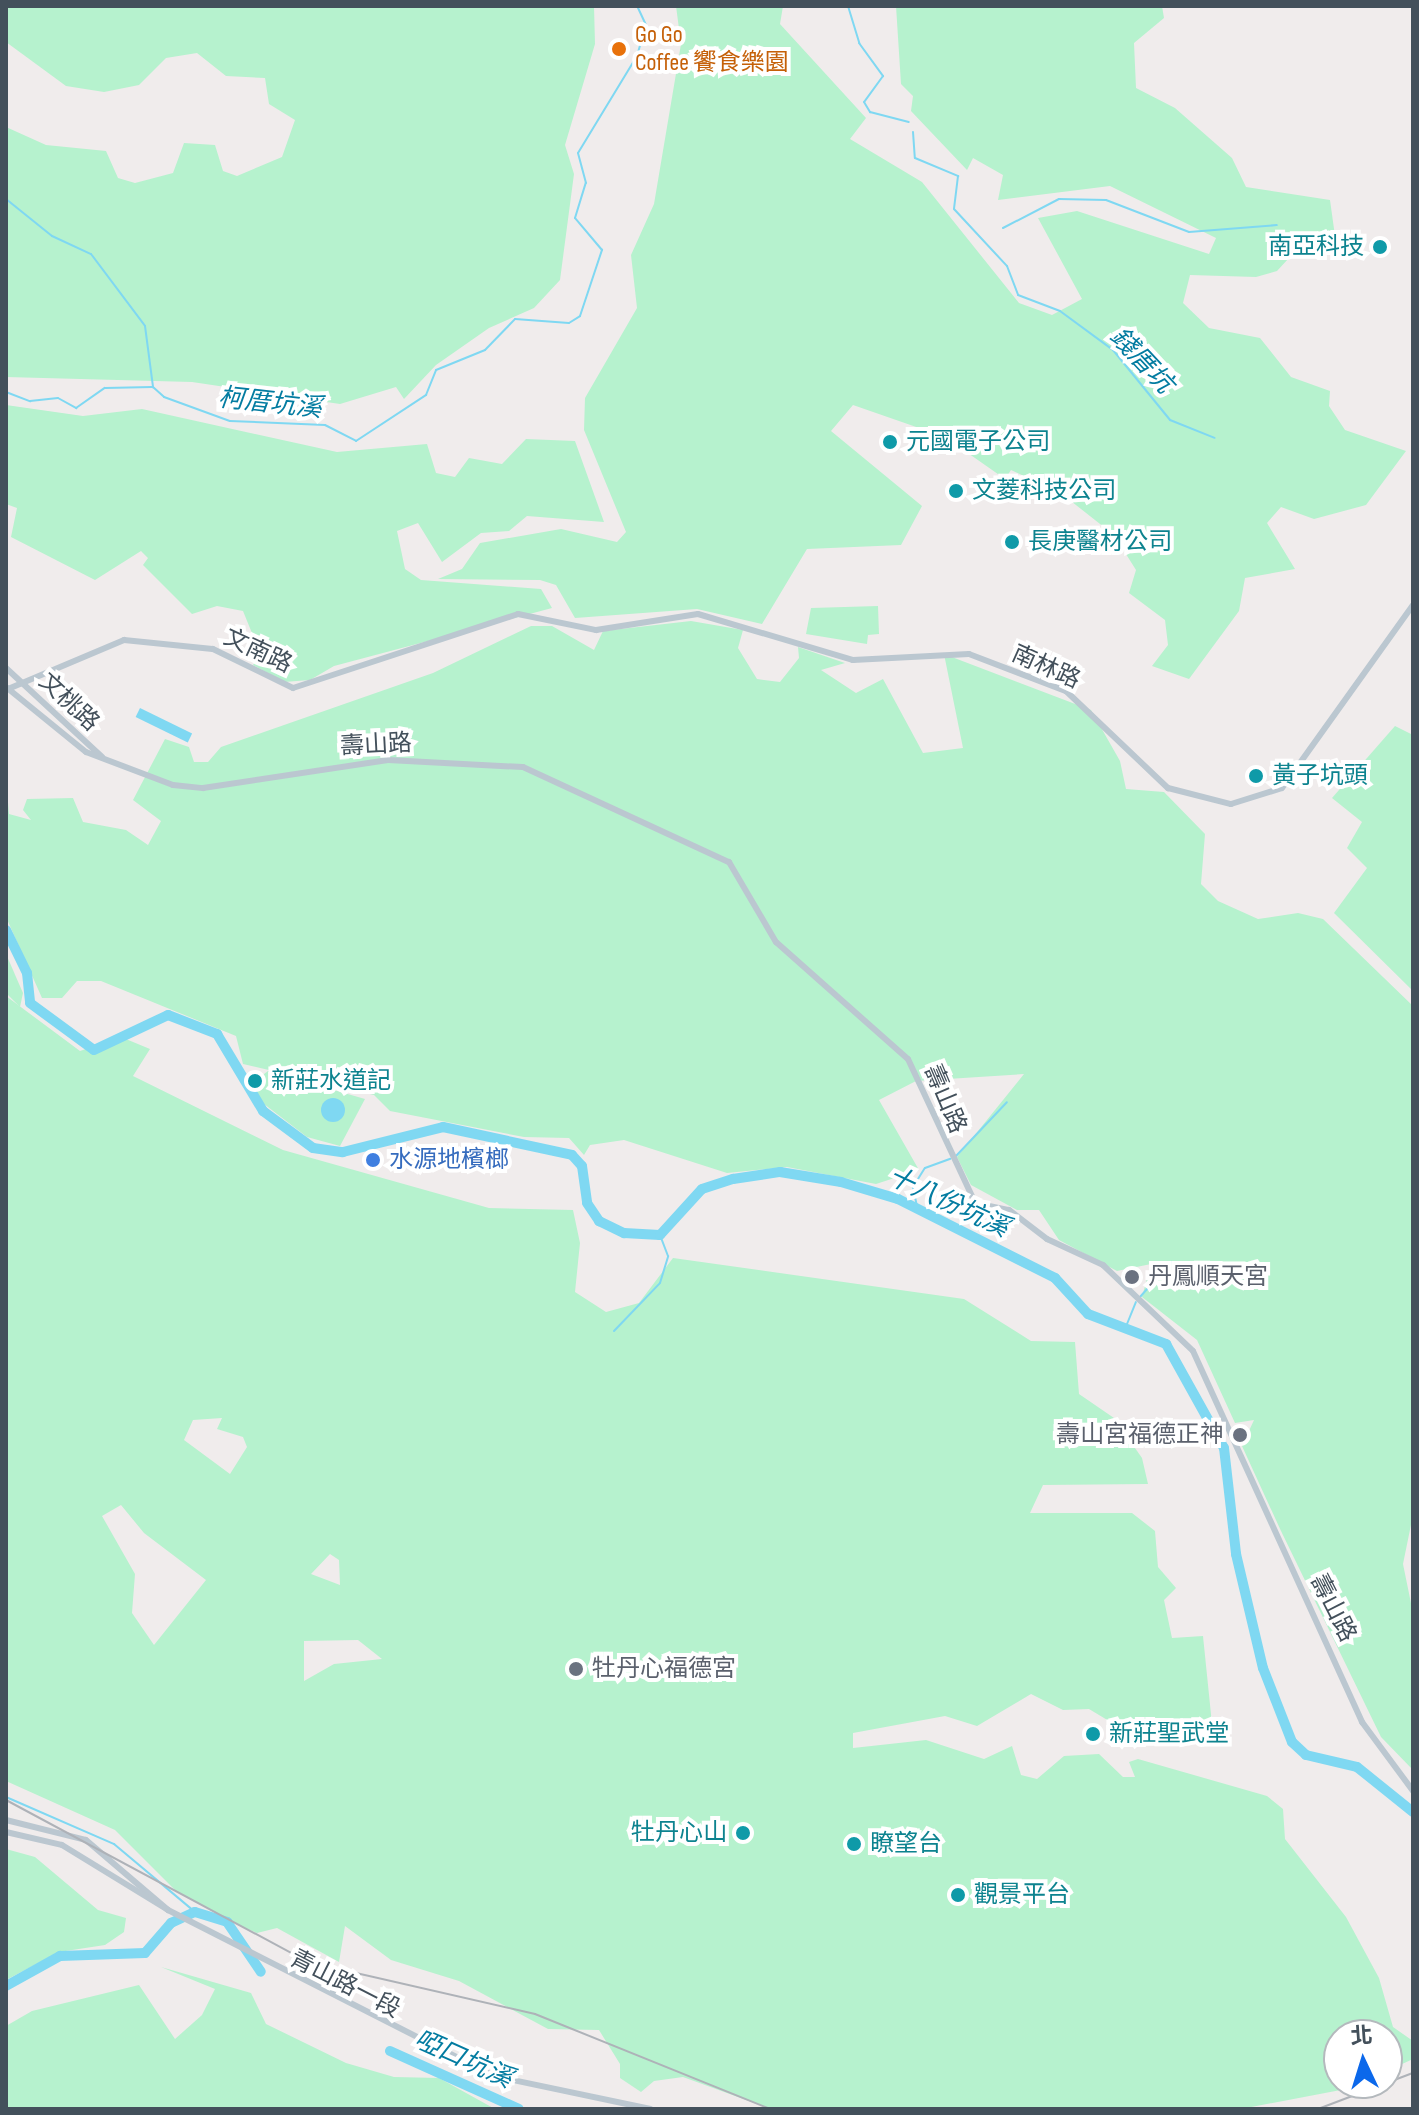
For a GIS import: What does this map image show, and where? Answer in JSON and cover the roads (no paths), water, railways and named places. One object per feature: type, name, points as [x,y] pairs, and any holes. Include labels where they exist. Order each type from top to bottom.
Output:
[{"type":"street","name":"南林路","points":[[539,615],[596,630],[698,614],[853,660],[969,654],[1066,691],[1168,788],[1231,804],[1269,797],[1297,771],[1413,605]]},
{"type":"street","name":"文南路","points":[[7,688],[139,639],[213,649],[275,683],[301,687],[510,616],[539,615]]},
{"type":"street","name":"文桃路","points":[[6,668],[108,762]]},
{"type":"street","name":"文桃路","points":[[7,688],[60,734],[108,762],[156,779]]},
{"type":"street","name":"壽山路","points":[[156,779],[195,788],[388,760],[498,764],[543,773],[719,856],[744,878],[776,942],[908,1059],[975,1203],[1009,1210],[1047,1239],[1096,1260],[1193,1351],[1247,1463],[1362,1722],[1413,1791]]},
{"type":"street","points":[[6,1820],[86,1840],[168,1910]]},
{"type":"street","points":[[6,1832],[79,1853],[168,1910]]},
{"type":"street","name":"青山路一段","points":[[168,1910],[494,2076],[651,2109]]},
{"type":"water","points":[[140,708],[192,733],[188,742],[136,717]]},
{"type":"water","points":[[328,1098],[338,1098],[345,1105],[345,1115],[338,1122],[328,1122],[321,1115],[321,1105]]},
{"type":"waterway","name":"柯厝坑溪","points":[[6,199],[52,236],[91,254],[145,326],[153,387],[164,397],[230,421],[325,425],[356,441],[426,395],[436,370],[485,350],[515,319],[569,323],[580,316],[602,250],[575,218],[586,183],[578,153],[637,56],[646,25],[637,6]]},
{"type":"waterway","name":"錢厝坑","points":[[848,6],[859,43],[883,76],[864,102],[870,112],[909,122]]},
{"type":"waterway","name":"錢厝坑","points":[[913,132],[915,158],[958,176],[954,209],[1007,266],[1018,295],[1060,311],[1113,350],[1170,420],[1215,438]]},
{"type":"waterway","points":[[1003,228],[1059,199],[1106,200],[1189,232],[1277,225]]},
{"type":"waterway","points":[[6,392],[30,401],[58,398],[76,408],[105,388],[152,387]]},
{"type":"waterway","name":"十八份坑溪","points":[[6,930],[27,973],[30,1003],[94,1050],[168,1015],[217,1034],[263,1111],[313,1148],[343,1152],[443,1127],[572,1155],[582,1166],[587,1203],[599,1221],[624,1233],[660,1235],[702,1189],[733,1179],[780,1172],[841,1182],[898,1199],[1055,1278],[1088,1314],[1166,1344],[1224,1448],[1236,1554],[1263,1668],[1292,1742],[1306,1755],[1357,1767],[1413,1812]]},
{"type":"waterway","points":[[956,1156],[1007,1102]]},
{"type":"waterway","points":[[918,1211],[913,1187],[925,1168],[950,1159]]},
{"type":"waterway","points":[[614,1331],[660,1283],[668,1256],[660,1235]]},
{"type":"waterway","points":[[1140,1297],[1171,1262]]},
{"type":"waterway","points":[[1125,1329],[1136,1302]]},
{"type":"waterway","points":[[6,1797],[114,1844],[195,1912]]},
{"type":"waterway","name":"啞口坑溪","points":[[6,1986],[60,1956],[145,1953],[171,1923],[195,1912],[227,1922],[261,1972]]},
{"type":"waterway","name":"啞口坑溪","points":[[390,2051],[519,2109]]},
{"type":"railway","points":[[6,1800],[308,1962],[535,2014],[770,2109]]},
{"type":"railway","points":[[1318,2109],[1413,2073]]},
{"type":"place","name":"Go Go Coffee 饗食樂園","points":[[619,49]]},
{"type":"place","name":"南亞科技","points":[[1380,247]]},
{"type":"place","name":"元國電子公司","points":[[890,442]]},
{"type":"place","name":"文菱科技公司","points":[[956,491]]},
{"type":"place","name":"長庚醫材公司","points":[[1012,542]]},
{"type":"place","name":"黃子坑頭","points":[[1256,776]]},
{"type":"place","name":"新莊水道記","points":[[255,1081]]},
{"type":"place","name":"水源地檳榔","points":[[373,1160]]},
{"type":"place","name":"丹鳳順天宮","points":[[1132,1277]]},
{"type":"place","name":"壽山宮福德正神","points":[[1240,1435]]},
{"type":"place","name":"牡丹心福德宮","points":[[576,1669]]},
{"type":"place","name":"新莊聖武堂","points":[[1093,1734]]},
{"type":"place","name":"牡丹心山","points":[[743,1833]]},
{"type":"place","name":"瞭望台","points":[[854,1844]]},
{"type":"place","name":"觀景平台","points":[[958,1895]]}]
